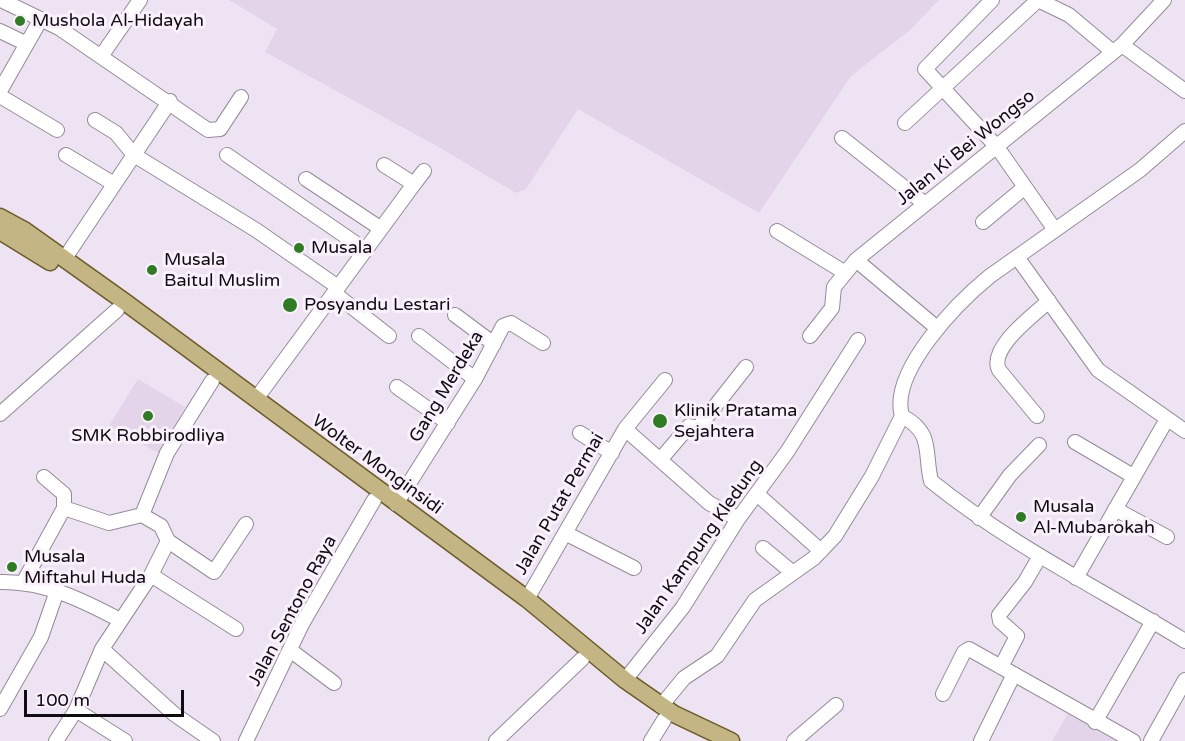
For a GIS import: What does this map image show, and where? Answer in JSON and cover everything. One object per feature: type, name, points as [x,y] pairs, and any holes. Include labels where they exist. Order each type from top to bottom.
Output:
[{"type":"main road","name":"Wolter Monginsidi","points":[[0,217],[65,258],[256,399],[401,512],[582,659],[659,725],[706,741]]},
{"type":"main road","name":"Wolter Monginsidi","points":[[0,231],[38,254],[117,310],[374,500],[401,512],[527,599],[625,680],[659,725],[731,741]]},
{"type":"street","points":[[2,0],[41,19],[102,55],[208,130],[220,129],[241,97]]},
{"type":"street","points":[[102,55],[140,0]]},
{"type":"street","points":[[992,0],[926,66],[926,70],[997,147],[1055,230]]},
{"type":"street","points":[[905,123],[1038,0],[1069,15],[1185,91]]},
{"type":"street","name":"Jalan Ki Bei Wongso","points":[[810,336],[832,309],[833,290],[844,272],[856,260],[1118,48],[1164,0]]},
{"type":"street","points":[[0,91],[41,19]]},
{"type":"street","points":[[0,31],[27,44]]},
{"type":"street","points":[[0,96],[57,130]]},
{"type":"street","points":[[65,258],[170,101]]},
{"type":"street","points":[[95,120],[116,133],[134,155],[256,230],[336,290],[389,336]]},
{"type":"street","points":[[1185,131],[1140,170],[967,295],[937,328],[913,367],[898,404],[902,416],[914,422],[922,431],[927,446],[931,482],[979,518],[1185,641]]},
{"type":"street","points":[[842,138],[925,204]]},
{"type":"street","points":[[66,155],[114,184]]},
{"type":"street","points":[[227,155],[364,249]]},
{"type":"street","points":[[384,165],[414,184]]},
{"type":"street","points":[[256,399],[364,249],[424,171]]},
{"type":"street","points":[[306,179],[380,228]]},
{"type":"street","points":[[983,222],[1025,187]]},
{"type":"street","points":[[777,231],[844,272]]},
{"type":"street","points":[[1017,257],[1098,370],[1185,431]]},
{"type":"street","points":[[856,260],[937,328]]},
{"type":"street","points":[[1037,416],[999,370],[996,362],[999,352],[1011,337],[1049,301]]},
{"type":"street","points":[[0,414],[117,310]]},
{"type":"street","points":[[455,315],[494,344]]},
{"type":"street","name":"Gang Merdeka","points":[[401,512],[503,326],[511,323],[543,343]]},
{"type":"street","points":[[419,336],[475,379]]},
{"type":"street","name":"Jalan Kampung Kledung","points":[[625,680],[683,607],[738,519],[787,453],[858,340]]},
{"type":"street","points":[[660,460],[689,426],[698,428],[746,368]]},
{"type":"street","points":[[626,429],[665,380]]},
{"type":"street","points":[[142,515],[167,453],[212,381]]},
{"type":"street","points":[[397,387],[448,423]]},
{"type":"street","points":[[659,725],[684,678],[717,656],[755,600],[821,551],[855,506],[902,416]]},
{"type":"street","points":[[1076,578],[1167,419]]},
{"type":"street","name":"Jalan Putat Permai","points":[[527,599],[626,429],[709,503],[738,519]]},
{"type":"street","points":[[580,432],[612,453]]},
{"type":"street","points":[[1075,442],[1134,476]]},
{"type":"street","points":[[979,518],[1010,475],[1039,445]]},
{"type":"street","points":[[24,581],[64,508],[64,495],[44,477]]},
{"type":"street","points":[[757,494],[821,551]]},
{"type":"street","name":"Jalan Sentono Raya","points":[[246,741],[302,624],[374,500]]},
{"type":"street","points":[[56,741],[76,710],[102,649],[151,575],[168,541],[166,532],[161,526],[142,515],[110,523],[64,508]]},
{"type":"street","points":[[1115,509],[1167,537]]},
{"type":"street","points":[[168,541],[214,572],[246,524]]},
{"type":"street","points":[[565,532],[633,568]]},
{"type":"street","points":[[763,548],[793,573]]},
{"type":"street","points":[[1001,667],[1017,636],[1000,621],[999,615],[1025,582],[1040,556]]},
{"type":"street","points":[[151,575],[236,629]]},
{"type":"street","points":[[0,582],[24,581],[77,597],[120,620]]},
{"type":"street","points":[[0,709],[40,638],[57,591]]},
{"type":"street","points":[[1095,722],[1153,621]]},
{"type":"street","points":[[102,649],[174,714],[213,741]]},
{"type":"street","points":[[290,650],[334,683]]},
{"type":"street","points":[[943,694],[966,650],[1014,674],[1095,722],[1133,741]]},
{"type":"street","points":[[496,741],[582,659]]},
{"type":"street","points":[[981,741],[1014,674]]},
{"type":"street","points":[[1151,741],[1185,680]]},
{"type":"street","points":[[794,741],[836,705]]},
{"type":"street","points":[[76,710],[125,741]]},
{"type":"shaded area","points":[[229,0],[939,0],[910,30],[851,76],[759,213],[578,109],[526,189],[516,193],[435,145],[265,52],[277,29]]},
{"type":"shaded area","name":"SMK Robbirodliya","points":[[138,379],[185,407],[160,454],[109,426]]},
{"type":"shaded area","points":[[1068,713],[1118,741],[1052,741]]},
{"type":"place","name":"Mushola Al-Hidayah","points":[[20,21]]},
{"type":"place","name":"Musala","points":[[299,248]]},
{"type":"place","name":"Musala Baitul Muslim","points":[[152,270]]},
{"type":"place","name":"Posyandu Lestari","points":[[290,305]]},
{"type":"place","name":"SMK Robbirodliya","points":[[148,416]]},
{"type":"place","name":"Klinik Pratama Sejahtera","points":[[660,421]]},
{"type":"place","name":"Musala Al-Mubarokah","points":[[1021,517]]},
{"type":"place","name":"Musala Miftahul Huda","points":[[12,567]]}]
